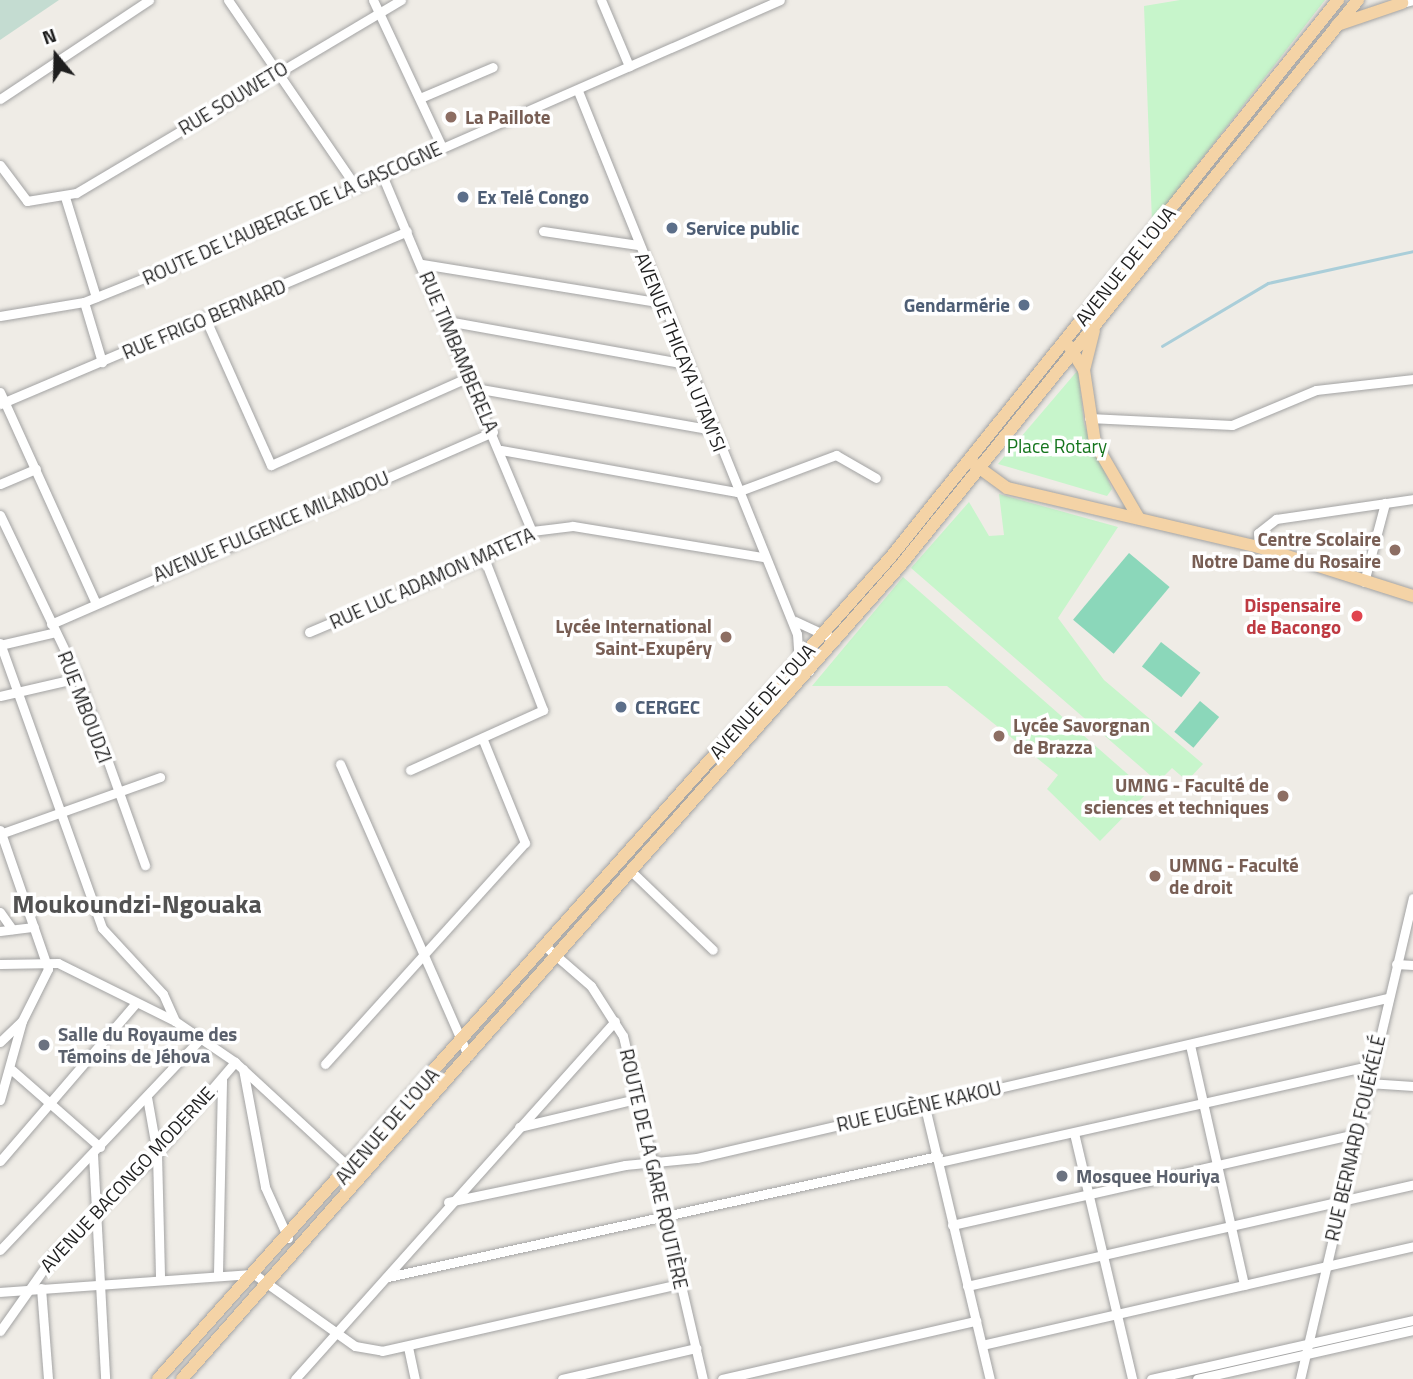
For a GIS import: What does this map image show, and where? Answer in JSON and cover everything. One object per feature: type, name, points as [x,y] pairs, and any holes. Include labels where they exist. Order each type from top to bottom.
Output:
[{"type":"main road","name":"AVENUE DE L'OUA","points":[[182,1379],[271,1283],[809,671],[831,636],[969,460],[1069,346],[1097,323],[1358,0]]},
{"type":"main road","points":[[1381,0],[1408,1]]},
{"type":"main road","name":"AVENUE DE L'OUA","points":[[158,1379],[288,1238],[799,660],[831,636],[967,485],[1069,346],[1337,1]]},
{"type":"main road","points":[[1337,25],[1408,1]]},
{"type":"main road","points":[[1097,323],[1084,370],[1088,418],[1104,464],[1138,517]]},
{"type":"main road","points":[[1069,346],[1084,370]]},
{"type":"main road","points":[[969,460],[998,483]]},
{"type":"main road","points":[[967,485],[998,483],[1259,547],[1413,596]]},
{"type":"street","points":[[0,100],[149,0]]},
{"type":"street","points":[[228,0],[356,187]]},
{"type":"street","points":[[373,0],[442,147]]},
{"type":"street","name":"RUE SOUWETO","points":[[65,197],[401,0]]},
{"type":"street","points":[[601,0],[629,66]]},
{"type":"street","name":"ROUTE DE L'AUBERGE DE LA GASCOGNE","points":[[0,316],[84,302],[578,91],[779,0]]},
{"type":"street","points":[[420,98],[493,67]]},
{"type":"street","name":"AVENUE THICAYA UTAM'SI","points":[[578,91],[787,612],[799,660],[809,671]]},
{"type":"street","points":[[0,165],[27,201],[65,197],[96,297]]},
{"type":"street","name":"RUE TIMBAMBERELA","points":[[382,175],[471,376],[532,530]]},
{"type":"street","name":"RUE FRIGO BERNARD","points":[[1,399],[205,320],[407,231]]},
{"type":"street","points":[[543,231],[638,245]]},
{"type":"street","points":[[422,264],[662,303]]},
{"type":"street","points":[[84,302],[102,362]]},
{"type":"street","points":[[205,320],[271,466],[471,376]]},
{"type":"street","points":[[446,321],[686,364]]},
{"type":"street","points":[[1088,418],[1232,425],[1316,390],[1413,379]]},
{"type":"street","points":[[475,388],[713,430]]},
{"type":"street","points":[[1,399],[36,468],[95,601]]},
{"type":"street","name":"AVENUE FULGENCE MILANDOU","points":[[0,645],[53,628],[95,601],[494,432]]},
{"type":"street","points":[[501,450],[737,492],[836,455],[876,478]]},
{"type":"street","points":[[0,484],[36,468]]},
{"type":"street","points":[[1259,547],[1258,533],[1269,521],[1413,499]]},
{"type":"street","points":[[1364,582],[1385,503]]},
{"type":"street","name":"RUE MBOUDZI","points":[[0,514],[78,678],[116,792],[145,865]]},
{"type":"street","name":"RUE LUC ADAMON MATETA","points":[[309,632],[484,558],[532,530],[583,527],[763,557]]},
{"type":"street","points":[[410,769],[483,740],[543,710],[484,558]]},
{"type":"street","points":[[787,612],[800,627],[831,636]]},
{"type":"street","points":[[0,645],[108,939],[163,994],[175,1021]]},
{"type":"street","points":[[0,696],[78,678]]},
{"type":"street","points":[[325,1064],[526,841],[483,740]]},
{"type":"street","points":[[340,764],[468,1056]]},
{"type":"street","points":[[0,1100],[12,1070],[22,1021],[44,981],[47,961],[0,832],[160,777]]},
{"type":"street","points":[[632,873],[713,950]]},
{"type":"street","name":"RUE BERNARD FOUÉKÉLÉ","points":[[1300,1379],[1387,998],[1413,898]]},
{"type":"street","points":[[0,912],[12,929]]},
{"type":"street","points":[[0,931],[34,927]]},
{"type":"street","name":"ROUTE DE LA GARE ROUTIÈRE","points":[[545,946],[591,986],[615,1021],[640,1098],[703,1379]]},
{"type":"street","points":[[0,964],[47,961],[175,1021],[235,1062],[349,1168]]},
{"type":"street","points":[[1396,964],[1413,965]]},
{"type":"street","name":"RUE EUGÈNE KAKOU","points":[[448,1202],[653,1161],[697,1158],[924,1103],[1190,1045],[1387,998]]},
{"type":"street","points":[[0,1161],[47,1102],[136,1003]]},
{"type":"street","points":[[0,1042],[22,1021]]},
{"type":"street","points":[[295,1379],[388,1277],[448,1202],[615,1021]]},
{"type":"street","points":[[0,1250],[97,1151],[201,1038]]},
{"type":"street","points":[[1190,1045],[1213,1165],[1244,1285]]},
{"type":"street","name":"AVENUE BACONGO MODERNE","points":[[0,1331],[24,1303],[26,1289],[94,1215],[157,1153],[235,1062]]},
{"type":"street","points":[[388,1277],[939,1159],[1074,1133],[1373,1065]]},
{"type":"street","points":[[243,1069],[265,1187],[288,1238]]},
{"type":"street","points":[[12,1070],[97,1151],[94,1215],[104,1379]]},
{"type":"street","points":[[218,1273],[222,1078]]},
{"type":"street","points":[[1368,1083],[1413,1086]]},
{"type":"street","points":[[147,1097],[157,1153],[160,1278]]},
{"type":"street","points":[[519,1127],[640,1098]]},
{"type":"street","points":[[924,1103],[990,1379]]},
{"type":"street","points":[[1074,1133],[1132,1379]]},
{"type":"street","points":[[952,1225],[1356,1134]]},
{"type":"street","points":[[967,1286],[1103,1253],[1413,1185]]},
{"type":"street","points":[[982,1345],[1413,1246]]},
{"type":"street","points":[[0,1292],[100,1280],[218,1273],[254,1274],[271,1283],[336,1333],[368,1350],[408,1347],[680,1283]]},
{"type":"street","points":[[41,1288],[48,1379]]},
{"type":"street","points":[[1198,1379],[1413,1320]]},
{"type":"street","points":[[722,1379],[976,1321]]},
{"type":"street","points":[[1151,1379],[1413,1330]]},
{"type":"street","points":[[408,1347],[415,1379]]},
{"type":"street","points":[[562,1379],[696,1348]]},
{"type":"green space","points":[[0,0],[59,0],[0,40]]},
{"type":"green space","points":[[1180,0],[1325,0],[1152,223],[1144,6]]},
{"type":"green space","name":"Place Rotary","points":[[1078,370],[1084,424],[1112,489],[1107,496],[998,464]]},
{"type":"green space","points":[[999,494],[1118,527],[1058,618],[1104,680],[1203,764],[1187,781],[1172,768],[1158,782],[911,568],[969,502],[989,536],[1004,535]]},
{"type":"green space","points":[[1129,553],[1170,587],[1114,654],[1073,620]]},
{"type":"green space","points":[[903,577],[1148,792],[1100,841],[1047,789],[1058,775],[947,686],[812,686]]},
{"type":"green space","points":[[1161,642],[1200,673],[1181,697],[1142,666]]},
{"type":"green space","points":[[1200,701],[1219,717],[1193,748],[1174,732]]},
{"type":"waterway","points":[[1162,346],[1268,283],[1413,251]]},
{"type":"place","name":"La Paillote","points":[[451,117]]},
{"type":"place","name":"Ex Telé Congo","points":[[463,197]]},
{"type":"place","name":"Service public","points":[[672,228]]},
{"type":"place","name":"Gendarmérie","points":[[1024,305]]},
{"type":"place","name":"Centre Scolaire Notre Dame du Rosaire","points":[[1395,550]]},
{"type":"place","name":"Dispensaire de Bacongo","points":[[1357,616]]},
{"type":"place","name":"Lycée International Saint-Exupéry","points":[[726,637]]},
{"type":"place","name":"CERGEC","points":[[621,707]]},
{"type":"place","name":"Lycée Savorgnan de Brazza","points":[[999,736]]},
{"type":"place","name":"UMNG - Faculté de sciences et techniques","points":[[1283,796]]},
{"type":"place","name":"UMNG - Faculté de droit","points":[[1155,876]]},
{"type":"place","name":"Salle du Royaume des Témoins de Jéhova","points":[[44,1045]]},
{"type":"place","name":"Mosquee Houriya","points":[[1062,1176]]},
{"type":"district","name":"Moukoundzi-Ngouaka","points":[[137,904]]}]
